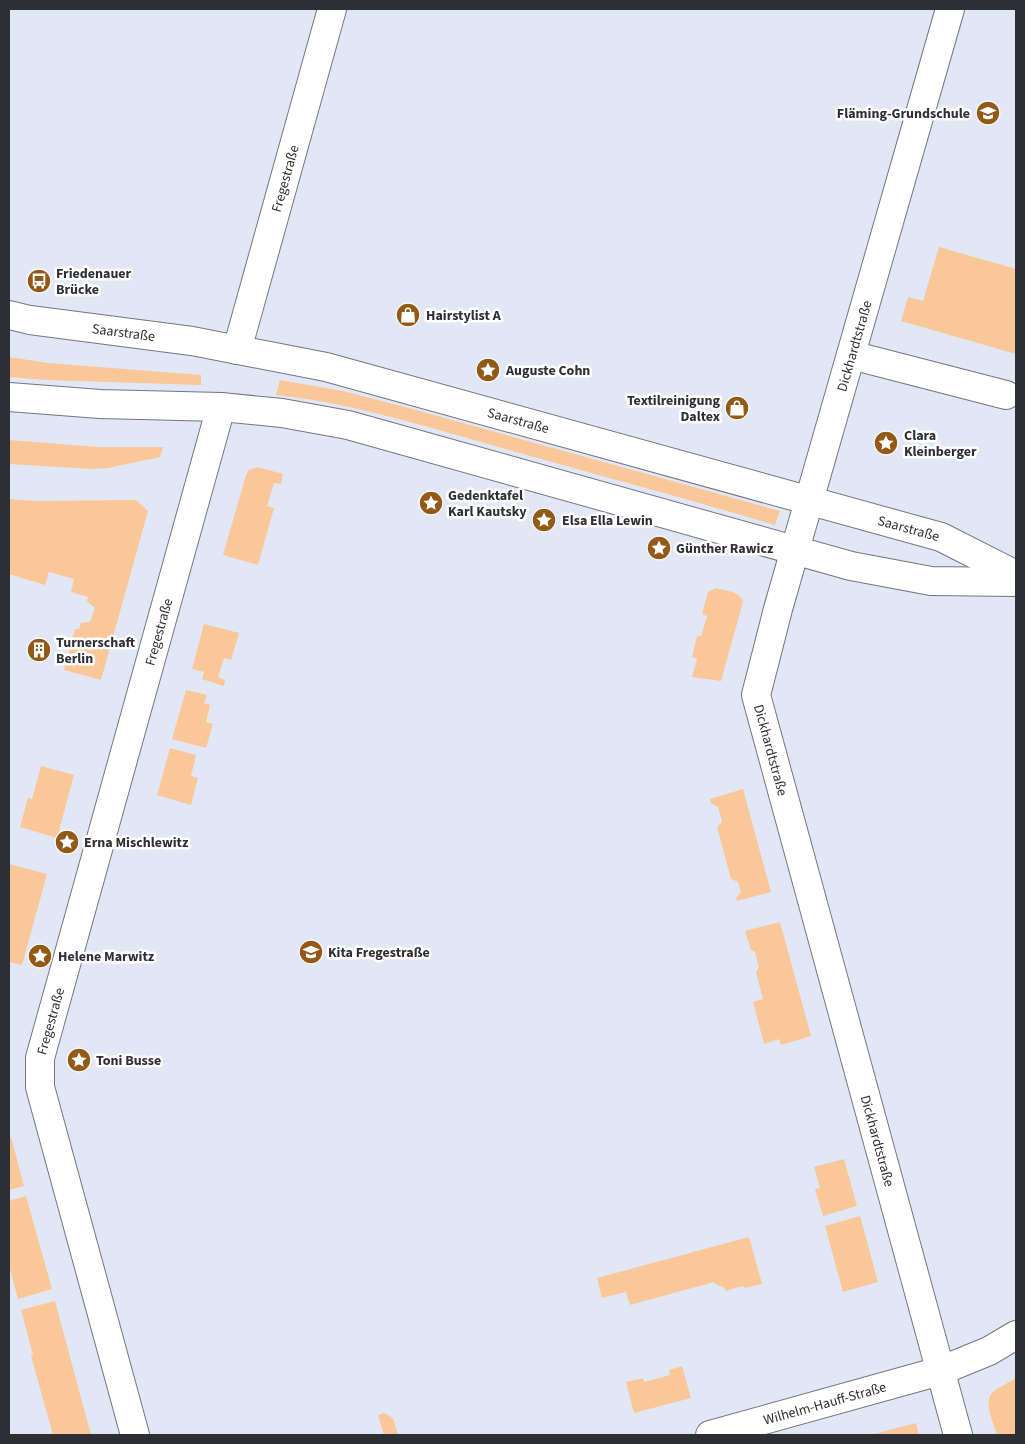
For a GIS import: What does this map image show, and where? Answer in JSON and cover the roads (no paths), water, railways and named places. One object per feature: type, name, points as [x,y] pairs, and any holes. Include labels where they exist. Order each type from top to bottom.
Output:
[{"type":"street","name":"Fregestraße","points":[[238,350],[332,9]]},
{"type":"street","name":"Dickhardtstraße","points":[[950,9],[795,551],[756,695],[958,1435]]},
{"type":"street","name":"Saarstraße","points":[[9,315],[30,320],[192,341],[326,367],[941,537],[1016,575]]},
{"type":"street","points":[[851,355],[1006,395]]},
{"type":"street","points":[[9,397],[100,404],[221,407],[282,413],[348,425],[851,566],[931,581],[1016,582]]},
{"type":"street","name":"Fregestraße","points":[[135,1435],[40,1087],[40,1058],[221,407]]},
{"type":"street","name":"Wilhelm-Hauff-Straße","points":[[710,1435],[940,1371],[988,1351],[1016,1335]]},
{"type":"place","name":"Fläming-Grundschule","points":[[988,113]]},
{"type":"place","name":"Friedenauer Brücke","points":[[39,281]]},
{"type":"place","name":"Hairstylist A","points":[[408,315]]},
{"type":"place","name":"Auguste Cohn","points":[[488,370]]},
{"type":"place","name":"Textilreinigung Daltex","points":[[737,408]]},
{"type":"place","name":"Clara Kleinberger","points":[[886,443]]},
{"type":"place","name":"Gedenktafel Karl Kautsky","points":[[431,503]]},
{"type":"place","name":"Elsa Ella Lewin","points":[[544,520]]},
{"type":"place","name":"Günther Rawicz","points":[[659,548]]},
{"type":"place","name":"Turnerschaft Berlin","points":[[39,650]]},
{"type":"place","name":"Erna Mischlewitz","points":[[67,842]]},
{"type":"place","name":"Kita Fregestraße","points":[[311,952]]},
{"type":"place","name":"Helene Marwitz","points":[[40,956]]},
{"type":"place","name":"Toni Busse","points":[[79,1060]]}]
